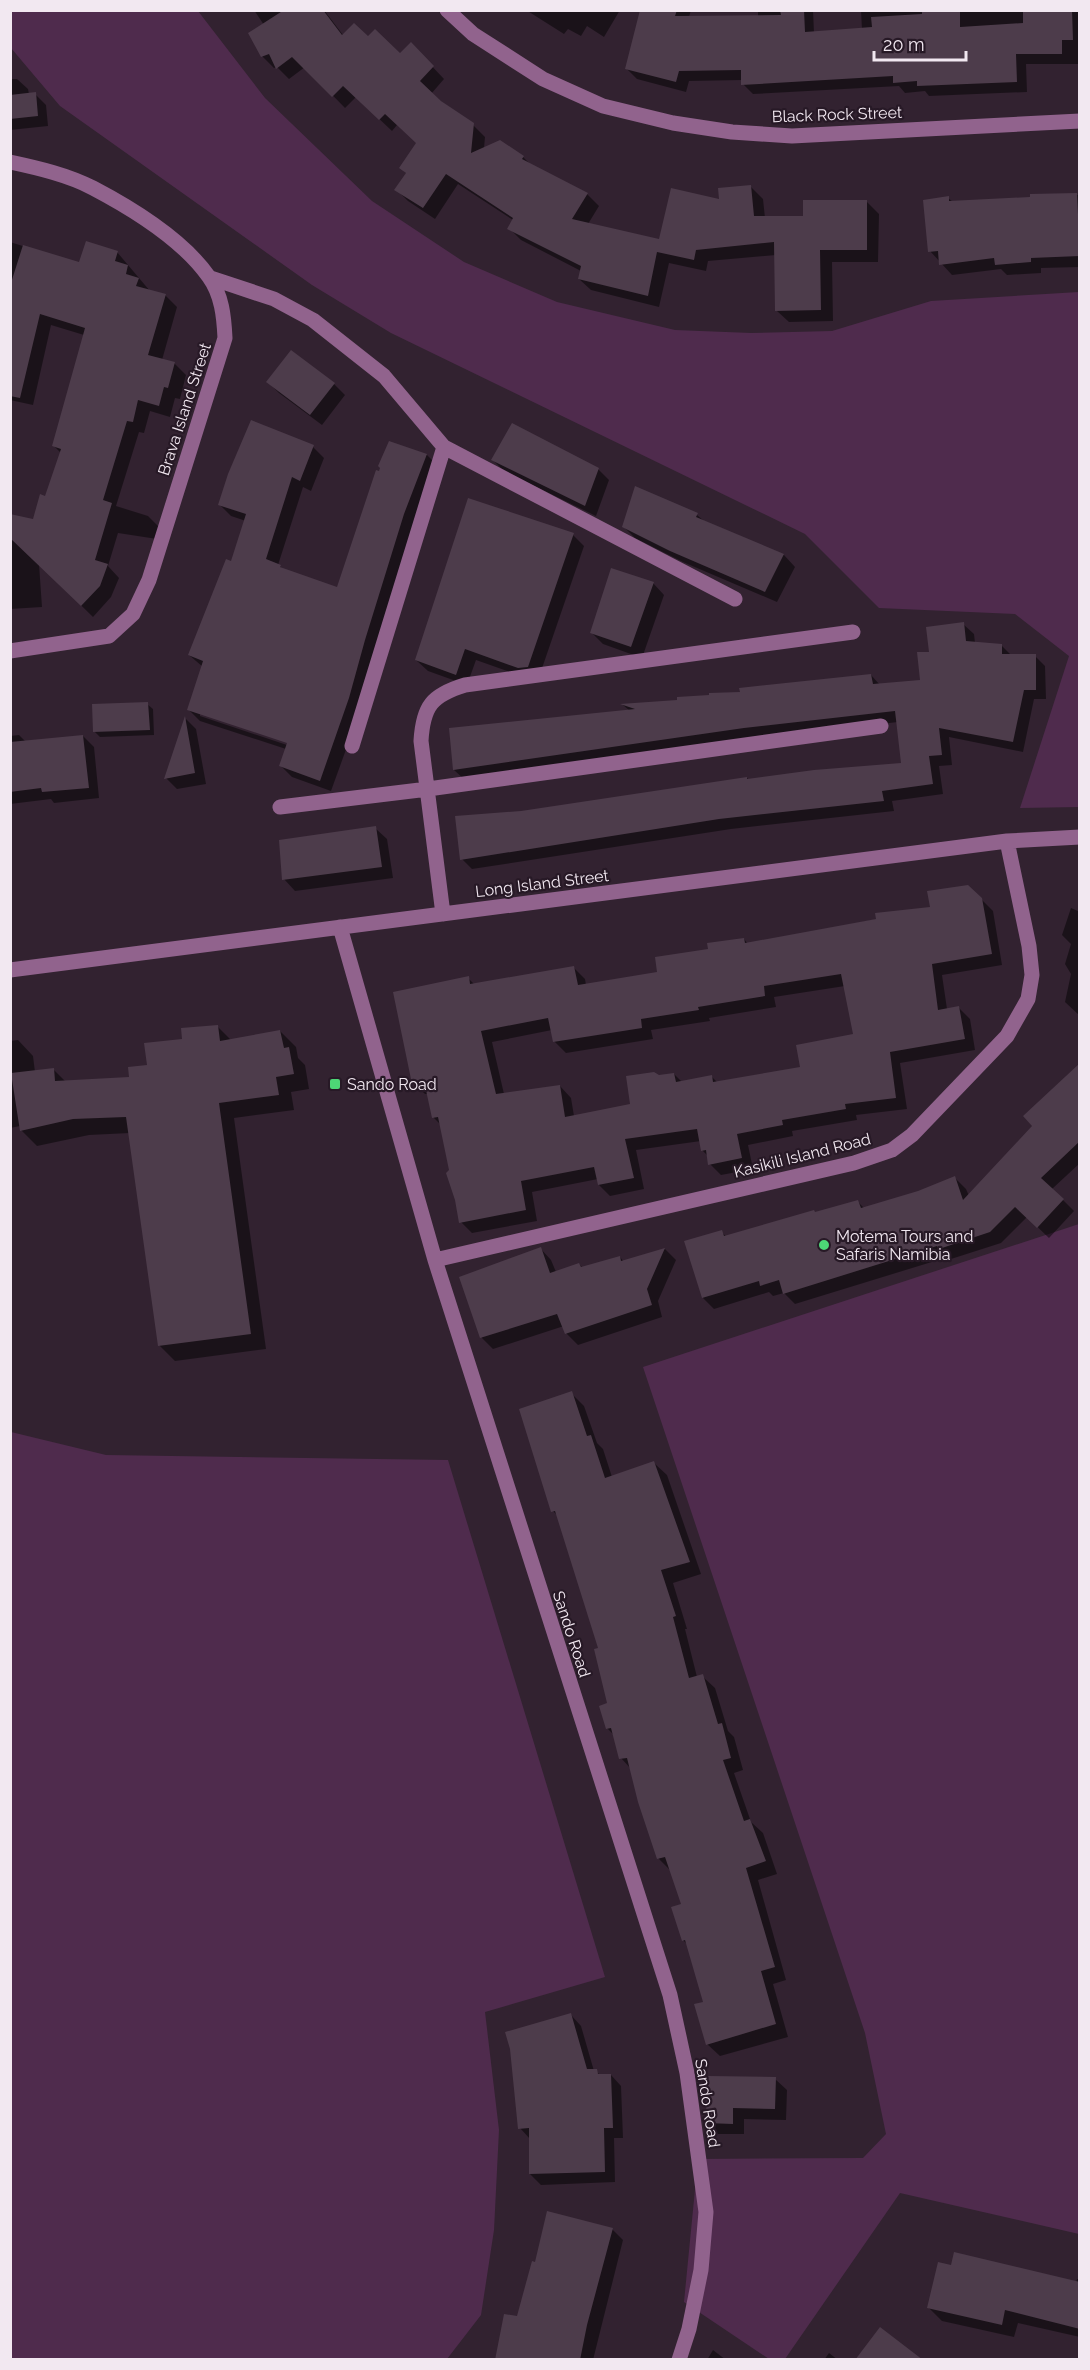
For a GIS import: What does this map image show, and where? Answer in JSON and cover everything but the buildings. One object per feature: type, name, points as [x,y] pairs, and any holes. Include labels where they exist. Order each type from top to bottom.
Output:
[{"type":"street","name":"Black Rock Street","points":[[447,10],[473,34],[543,79],[603,106],[673,123],[732,132],[792,136],[1080,121]]},
{"type":"street","name":"Brava Island Street","points":[[10,162],[43,169],[92,188],[150,223],[188,251],[211,278],[224,312],[225,338],[149,580],[133,614],[109,636],[10,651]]},
{"type":"street","points":[[211,278],[274,299],[313,320],[384,376],[444,447],[735,599]]},
{"type":"street","points":[[352,746],[444,447]]},
{"type":"street","points":[[443,914],[421,741],[422,721],[431,702],[446,691],[465,685],[853,632]]},
{"type":"street","points":[[280,807],[428,789],[881,726]]},
{"type":"street","name":"Long Island Street","points":[[10,970],[1007,841],[1080,837]]},
{"type":"street","name":"Kasikili Island Road","points":[[435,1260],[854,1163],[892,1150],[912,1135],[1007,1036],[1028,999],[1032,975],[1029,946],[1007,841]]},
{"type":"street","name":"Sando Road","points":[[340,927],[435,1260],[670,1995],[687,2073],[706,2212],[700,2270],[689,2329],[678,2360]]},
{"type":"shaded area","points":[[10,11],[198,11],[265,98],[372,201],[464,262],[557,302],[675,330],[751,333],[832,331],[931,301],[1079,292],[1079,807],[1020,808],[1069,656],[1015,614],[879,608],[805,534],[391,333],[312,285],[60,106],[11,48]]},
{"type":"shaded area","points":[[1079,1224],[1079,2234],[900,2193],[785,2359],[769,2359],[684,2302],[698,2159],[863,2158],[886,2134],[865,2033],[643,1367]]},
{"type":"shaded area","points":[[11,1432],[106,1455],[448,1460],[605,1977],[485,2012],[499,2130],[494,2230],[481,2315],[447,2359],[11,2359]]},
{"type":"place","name":"Sando Road","points":[[335,1084]]},
{"type":"place","name":"Motema Tours and Safaris Namibia","points":[[824,1245]]}]
